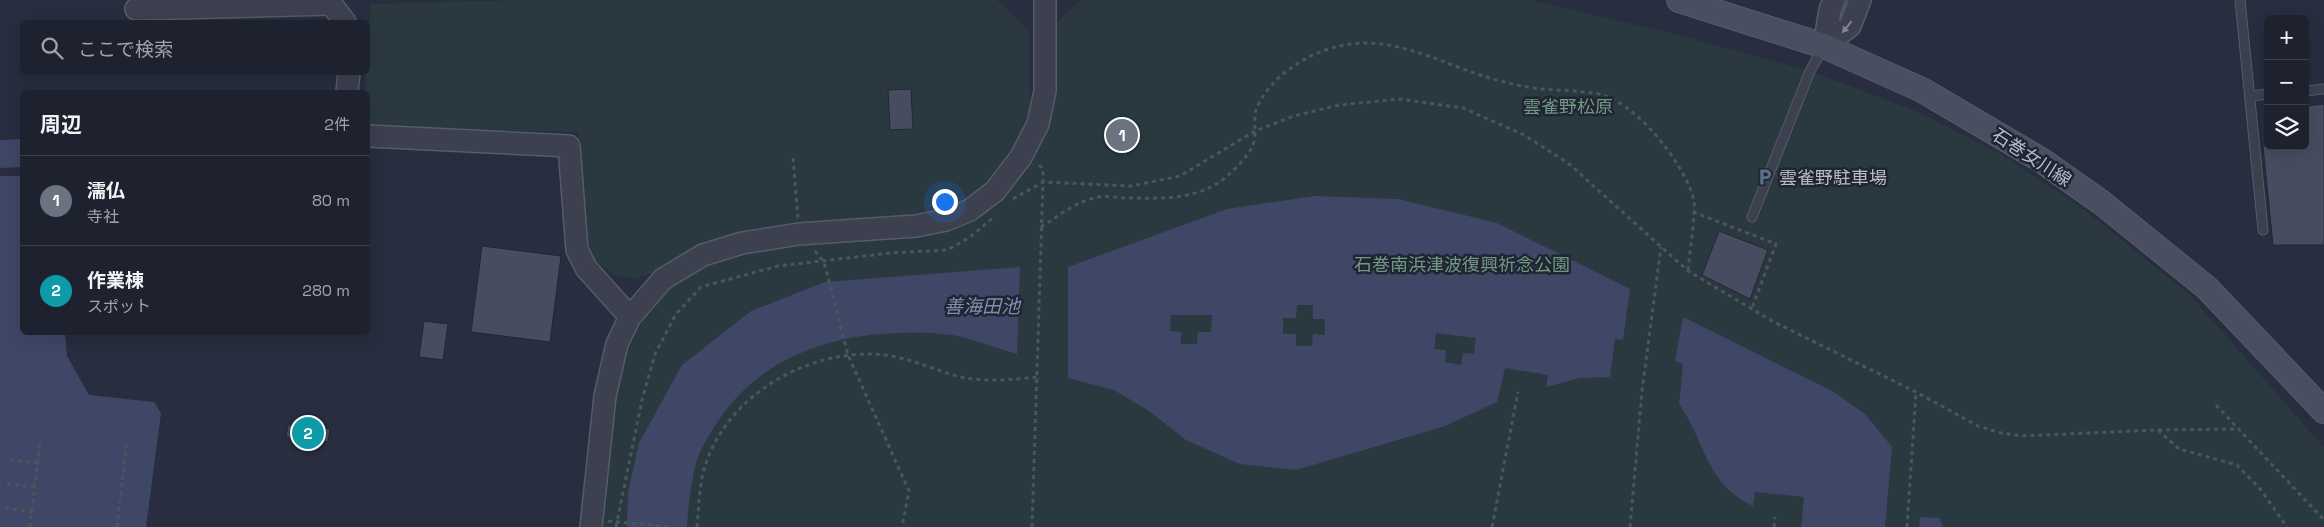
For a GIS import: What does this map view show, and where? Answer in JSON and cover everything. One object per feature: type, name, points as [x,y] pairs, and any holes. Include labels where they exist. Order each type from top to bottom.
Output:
[{"type":"main road","name":"石巻女川線","points":[[1678,0],[1824,46],[1922,90],[2041,160],[2102,203],[2207,288],[2324,411]]},
{"type":"street","points":[[591,523],[605,396],[617,344],[630,317],[663,279],[703,255],[742,243],[800,234],[916,226],[946,220],[970,210],[995,191],[1021,157],[1038,124],[1045,91],[1045,0]]},
{"type":"street","points":[[1824,46],[1830,10],[1834,0]]},
{"type":"street","points":[[1824,46],[1850,26],[1860,0]]},
{"type":"street","points":[[136,9],[331,4],[343,20]]},
{"type":"street","points":[[347,90],[349,75]]},
{"type":"street","points":[[370,136],[569,146],[577,250],[586,268],[630,317]]},
{"type":"lane","points":[[2240,0],[2263,230]]},
{"type":"lane","points":[[1752,217],[1810,72],[1824,46]]},
{"type":"lane","points":[[2309,91],[2324,89]]},
{"type":"lane","points":[[2250,96],[2264,94]]},
{"type":"path","points":[[1041,227],[1068,207],[1096,197],[1171,198],[1195,194],[1218,183],[1235,170],[1253,146],[1256,112],[1266,91],[1288,71],[1312,55],[1336,46],[1368,43],[1396,45],[1511,84],[1601,94],[1623,104],[1642,119],[1681,171],[1694,202],[1688,272]]},
{"type":"path","points":[[1008,203],[1043,182],[1131,186],[1159,182],[1180,176],[1255,131],[1294,116],[1348,104],[1400,99],[1463,108],[1524,135],[1568,163],[1688,272],[1774,322],[1916,392],[1978,426],[2001,433],[2021,436],[2157,430],[2239,429]]},
{"type":"path","points":[[1021,157],[1043,168],[1032,527]]},
{"type":"path","points":[[794,158],[800,234],[824,262],[848,355],[909,491],[902,527]]},
{"type":"path","points":[[1693,212],[1776,244],[1752,308]]},
{"type":"path","points":[[616,527],[642,400],[655,354],[676,314],[701,287],[778,266],[891,253],[947,250],[969,238],[996,215]]},
{"type":"path","points":[[1630,527],[1642,391],[1661,247]]},
{"type":"path","points":[[697,527],[705,464],[721,432],[738,411],[782,377],[818,360],[848,355],[884,355],[919,362],[952,375],[981,379],[1037,377]]},
{"type":"path","points":[[1492,527],[1518,392]]},
{"type":"path","points":[[1907,527],[1916,392]]},
{"type":"path","points":[[2216,405],[2324,520]]},
{"type":"path","points":[[2157,430],[2179,449],[2237,465],[2260,490],[2287,527]]},
{"type":"path","points":[[117,527],[128,440]]},
{"type":"path","points":[[30,527],[40,441]]},
{"type":"path","points":[[10,460],[38,462]]},
{"type":"path","points":[[7,484],[35,487]]},
{"type":"path","points":[[5,508],[32,512]]},
{"type":"path","points":[[1774,527],[1775,517]]},
{"type":"path","points":[[591,523],[616,522],[672,527]]},
{"type":"green space","points":[[515,0],[997,0],[1029,31],[1030,113],[1000,176],[974,200],[897,219],[710,244],[650,274],[634,279],[614,275],[590,256],[578,132],[370,128],[370,90],[364,90],[366,75],[370,75],[370,4]]},
{"type":"green space","name":"石巻南浜津波復興祈念公園","points":[[1081,0],[1531,0],[1675,34],[1810,71],[1921,113],[2000,154],[2085,210],[2190,295],[2324,447],[2324,527],[599,527],[613,399],[623,361],[651,304],[701,263],[743,248],[954,226],[1032,156],[1051,28]]},
{"type":"water","points":[[20,139],[20,167],[0,168],[0,140]]},
{"type":"water","points":[[0,176],[20,176],[20,335],[65,335],[67,356],[89,395],[154,402],[161,413],[146,527],[0,527]]},
{"type":"water","name":"善海田池","points":[[1315,196],[1398,199],[1497,223],[1630,289],[1623,340],[1615,339],[1610,377],[1580,378],[1546,387],[1548,375],[1505,368],[1497,402],[1445,426],[1296,470],[1240,464],[1186,440],[1149,411],[1114,390],[1068,378],[1068,267],[1227,209]],"holes":[[[1297,305],[1313,305],[1313,319],[1325,319],[1325,335],[1313,334],[1312,346],[1296,346],[1296,334],[1283,334],[1283,318],[1296,318]],[[1171,315],[1212,315],[1211,332],[1198,332],[1197,344],[1181,344],[1181,332],[1170,331]],[[1436,333],[1476,338],[1474,354],[1463,353],[1461,365],[1445,362],[1446,350],[1434,349]]]},
{"type":"water","name":"善海田池","points":[[1020,267],[1017,354],[952,335],[916,332],[869,335],[844,339],[796,355],[774,367],[754,382],[735,399],[712,430],[696,463],[687,527],[627,527],[628,493],[639,443],[682,365],[751,311],[825,282]]},
{"type":"water","points":[[1683,317],[1834,392],[1865,414],[1892,447],[1885,527],[1801,527],[1804,497],[1755,492],[1753,506],[1737,497],[1725,486],[1708,461],[1688,418],[1679,404],[1683,364],[1675,361]]},
{"type":"water","points":[[1920,517],[1940,518],[1943,527],[1919,527]]},
{"type":"building","points":[[911,89],[913,129],[890,130],[888,90]]},
{"type":"building","points":[[2324,104],[2324,245],[2273,245],[2263,146],[2264,150],[2309,150],[2309,106]]},
{"type":"building","points":[[1719,231],[1768,250],[1750,299],[1702,275]]},
{"type":"building","points":[[482,246],[561,256],[550,342],[471,332]]},
{"type":"building","points":[[424,321],[448,324],[443,360],[419,357]]},
{"type":"building","points":[[288,425],[330,429],[328,442],[286,437]]},
{"type":"place","name":"濡仏","points":[[1122,135]]},
{"type":"place","name":"雲雀野駐車場","points":[[1765,177]]},
{"type":"place","name":"作業棟","points":[[308,433]]},
{"type":"park label","name":"雲雀野松原","points":[[1568,106]]}]
